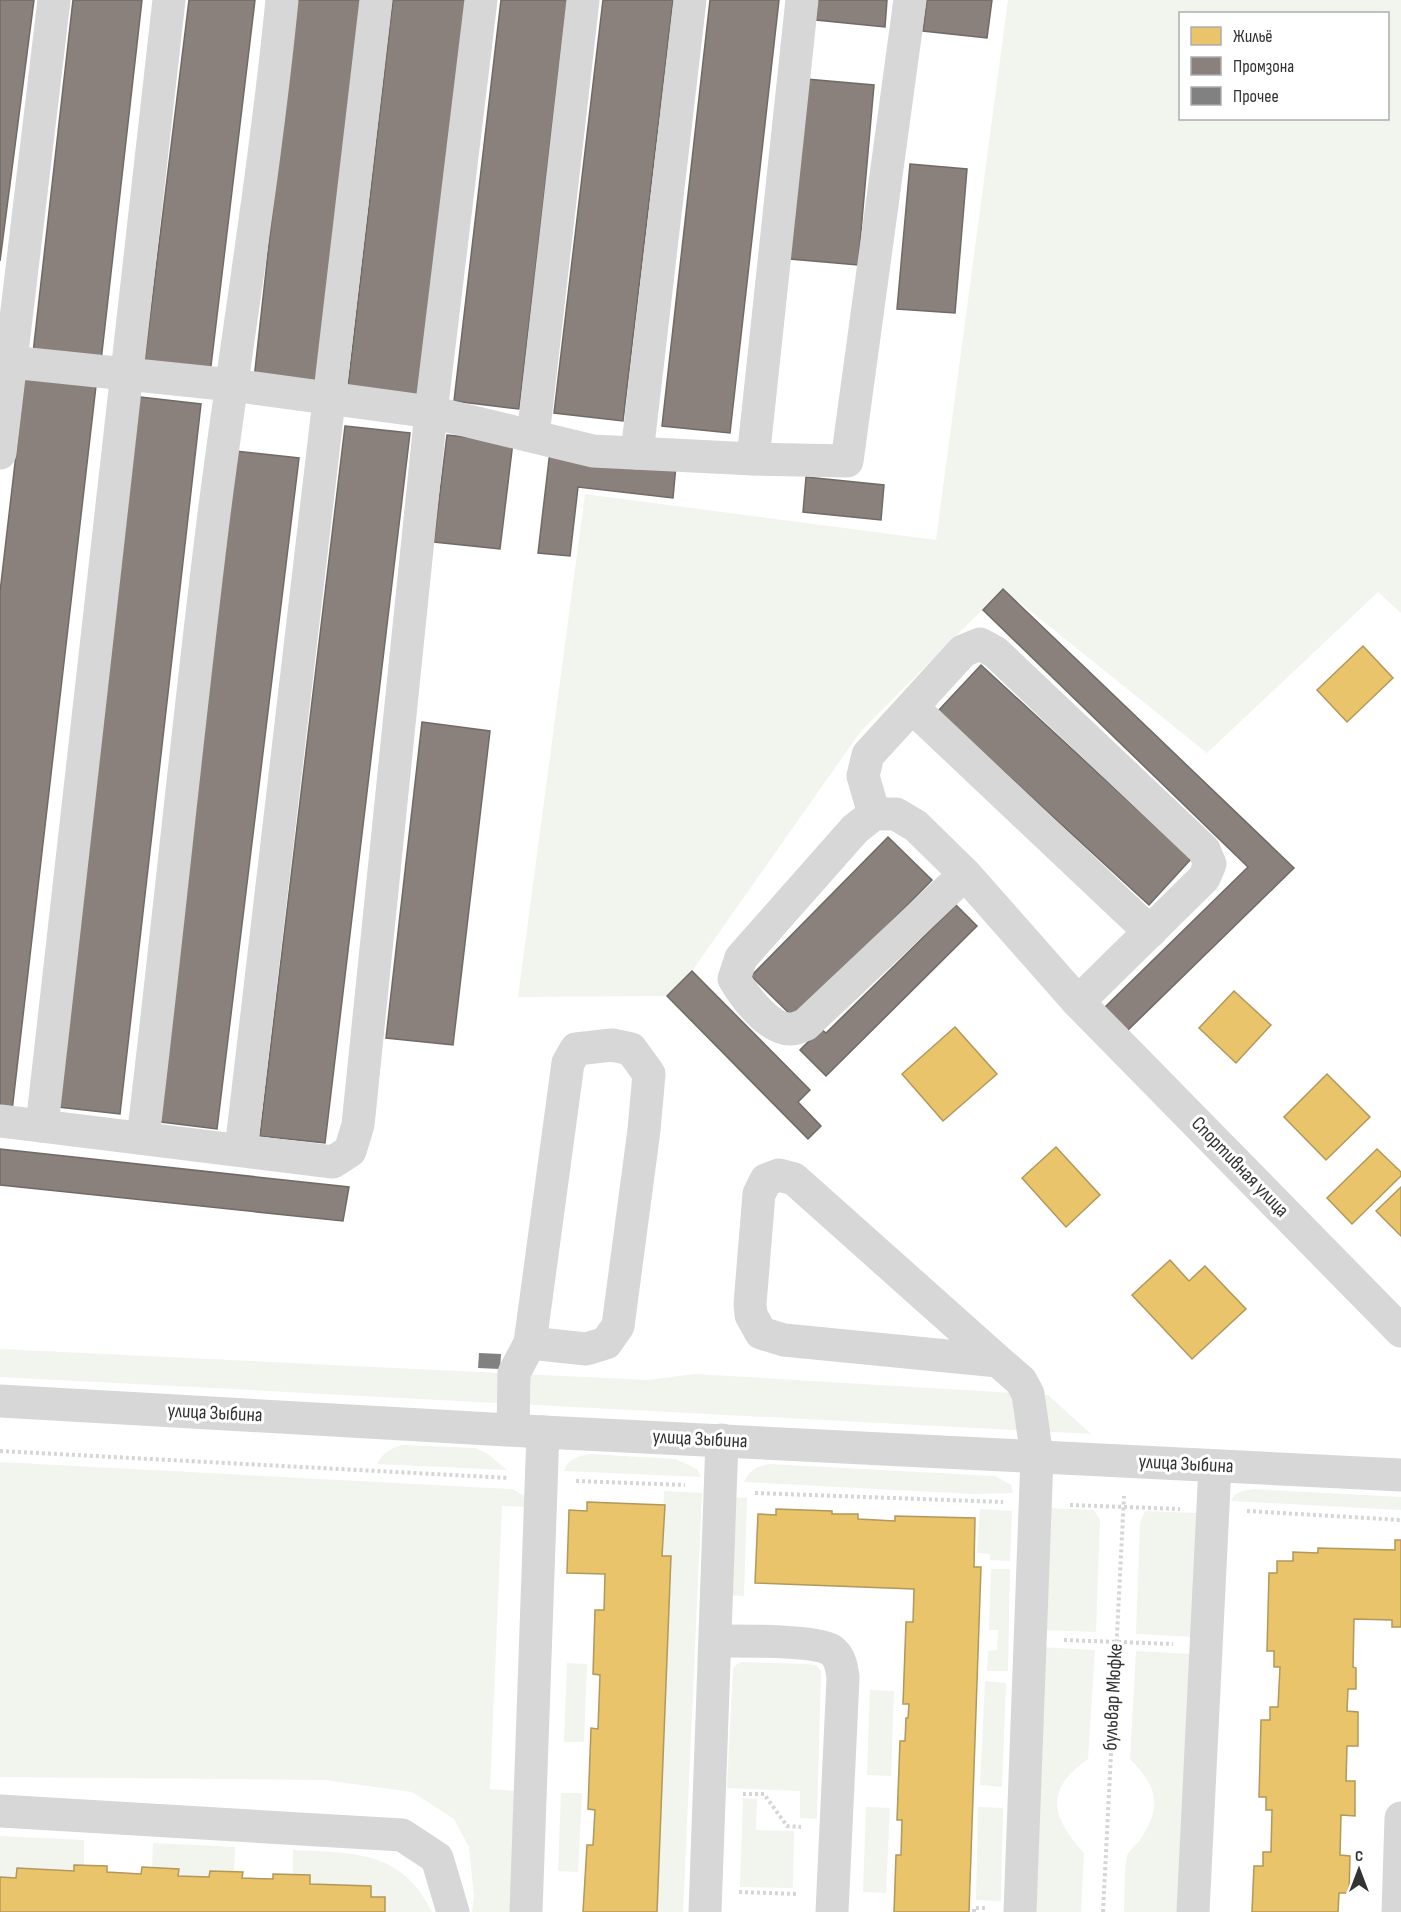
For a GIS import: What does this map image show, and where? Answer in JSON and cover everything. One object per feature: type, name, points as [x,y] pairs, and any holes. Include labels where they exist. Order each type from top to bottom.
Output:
[{"type":"street","points":[[0,453],[5,361],[54,0]]},
{"type":"street","points":[[42,1126],[169,0]]},
{"type":"street","points":[[143,1138],[214,516],[271,106],[282,0]]},
{"type":"street","points":[[241,1150],[376,0]]},
{"type":"street","points":[[0,1121],[333,1162],[350,1151],[358,1125],[431,411],[481,0]]},
{"type":"street","points":[[534,436],[583,0]]},
{"type":"street","points":[[637,453],[690,0]]},
{"type":"street","points":[[753,459],[802,0]]},
{"type":"street","points":[[5,361],[232,385],[431,411],[593,451],[848,461],[910,0]]},
{"type":"street","points":[[965,874],[806,1025],[791,1029],[775,1025],[745,997],[734,979],[741,958],[855,829],[874,814],[862,776],[868,755],[963,651],[980,644],[995,652],[1204,850],[1210,864],[1204,878],[1078,1002]]},
{"type":"street","points":[[912,706],[1150,932]]},
{"type":"street","name":"Спортивная улица","points":[[874,814],[896,814],[916,826],[965,874],[1078,1002],[1401,1331]]},
{"type":"street","points":[[526,1912],[542,1480],[514,1373],[530,1343],[568,1063],[576,1049],[612,1045],[631,1049],[649,1074],[644,1130],[618,1326],[606,1343],[586,1349],[530,1343]]},
{"type":"street","points":[[998,1361],[784,1340],[761,1333],[751,1316],[750,1304],[759,1194],[766,1180],[779,1175],[794,1179],[1021,1381],[1028,1394],[1037,1457],[1020,1912]]},
{"type":"street","name":"улица Зыбина","points":[[0,1401],[528,1431],[1401,1475]]},
{"type":"street","points":[[705,1901],[722,1440]]},
{"type":"street","points":[[1193,1912],[1215,1466]]},
{"type":"street","points":[[716,1641],[815,1644],[832,1650],[841,1663],[843,1678],[832,1904]]},
{"type":"street","points":[[0,1811],[402,1835],[437,1858],[453,1912]]},
{"type":"street","points":[[1398,1912],[1401,1818]]},
{"type":"path","points":[[0,1451],[542,1480],[705,1486],[752,1493],[1213,1510],[1401,1520]]},
{"type":"path","name":"бульвар Мюфке","points":[[1103,1912],[1124,1491]]},
{"type":"path","points":[[1030,1638],[1207,1645]]},
{"type":"path","points":[[710,1793],[764,1794],[787,1826],[801,1827]]},
{"type":"path","points":[[705,1901],[832,1904]]},
{"type":"shaded area","points":[[1008,0],[1401,0],[1401,613],[1378,592],[1207,753],[1003,589],[861,731],[692,971],[667,996],[518,997],[585,494],[936,540]]},
{"type":"shaded area","points":[[0,1349],[647,1380],[696,1374],[1048,1395],[1091,1434],[0,1377]]},
{"type":"shaded area","points":[[403,1445],[475,1448],[488,1454],[507,1470],[377,1464],[388,1451]]},
{"type":"shaded area","points":[[589,1454],[675,1459],[697,1469],[701,1477],[564,1471],[571,1461]]},
{"type":"shaded area","points":[[0,1462],[512,1489],[525,1496],[528,1507],[502,1506],[490,1789],[515,1791],[511,1912],[472,1912],[474,1897],[469,1847],[454,1819],[412,1792],[324,1780],[0,1777]]},
{"type":"shaded area","points":[[769,1464],[995,1476],[1011,1485],[1013,1493],[972,1494],[744,1482],[754,1469]]},
{"type":"shaded area","points":[[1253,1489],[1401,1497],[1401,1510],[1231,1501],[1237,1493]]},
{"type":"shaded area","points":[[664,1491],[702,1493],[683,1912],[657,1912],[671,1557],[662,1556]]},
{"type":"shaded area","points":[[733,1497],[747,1498],[744,1596],[730,1595]]},
{"type":"shaded area","points":[[1049,1508],[1094,1510],[1100,1520],[1096,1632],[1043,1630]]},
{"type":"shaded area","points":[[980,1509],[1012,1511],[1010,1561],[990,1560],[990,1554],[977,1553]]},
{"type":"shaded area","points":[[1145,1511],[1198,1513],[1194,1637],[1136,1634],[1140,1523]]},
{"type":"shaded area","points":[[991,1569],[1010,1569],[1008,1671],[987,1671],[988,1651],[997,1650],[998,1630],[989,1630]]},
{"type":"shaded area","points":[[1041,1647],[1095,1650],[1088,1759],[1064,1782],[1057,1804],[1065,1827],[1084,1853],[1081,1912],[1031,1912]]},
{"type":"shaded area","points":[[1136,1651],[1193,1654],[1177,1912],[1124,1912],[1127,1856],[1149,1825],[1154,1804],[1151,1787],[1130,1759]]},
{"type":"shaded area","points":[[742,1662],[808,1664],[816,1665],[821,1671],[817,1819],[800,1818],[800,1791],[727,1788],[733,1669]]},
{"type":"shaded area","points":[[567,1663],[587,1664],[584,1742],[564,1742]]},
{"type":"shaded area","points":[[985,1681],[1006,1683],[1002,1787],[980,1785]]},
{"type":"shaded area","points":[[870,1690],[894,1691],[891,1776],[867,1775]]},
{"type":"shaded area","points":[[561,1793],[582,1793],[578,1872],[558,1871]]},
{"type":"shaded area","points":[[743,1798],[757,1799],[756,1830],[794,1831],[793,1888],[740,1887]]},
{"type":"shaded area","points":[[866,1807],[890,1808],[886,1893],[863,1892]]},
{"type":"shaded area","points":[[978,1807],[1003,1808],[1001,1901],[976,1900]]},
{"type":"shaded area","points":[[0,1836],[84,1840],[84,1865],[74,1865],[74,1871],[17,1868],[16,1878],[0,1877]]},
{"type":"shaded area","points":[[153,1843],[235,1847],[234,1872],[210,1871],[209,1877],[178,1876],[178,1869],[152,1868]]},
{"type":"shaded area","points":[[293,1850],[355,1855],[391,1866],[406,1877],[420,1892],[432,1912],[385,1912],[385,1897],[371,1897],[371,1886],[310,1884],[310,1875],[293,1874]]},
{"type":"building: Жильё","points":[[1363,646],[1393,678],[1347,722],[1317,690]]},
{"type":"building: Жильё","points":[[1234,991],[1271,1025],[1236,1063],[1199,1028]]},
{"type":"building: Жильё","points":[[955,1027],[997,1074],[943,1121],[902,1074]]},
{"type":"building: Жильё","points":[[1327,1074],[1370,1117],[1326,1160],[1284,1117]]},
{"type":"building: Жильё","points":[[1056,1147],[1100,1195],[1066,1227],[1022,1178]]},
{"type":"building: Жильё","points":[[1377,1149],[1401,1172],[1401,1176],[1352,1224],[1327,1198]]},
{"type":"building: Жильё","points":[[1401,1187],[1401,1236],[1376,1211]]},
{"type":"building: Жильё","points":[[1170,1260],[1189,1281],[1205,1266],[1246,1309],[1192,1359],[1132,1295]]},
{"type":"building: Жильё","points":[[587,1502],[665,1505],[662,1556],[671,1556],[657,1912],[583,1912],[587,1845],[593,1845],[595,1810],[588,1809],[591,1728],[598,1729],[600,1675],[593,1674],[595,1610],[604,1610],[605,1574],[567,1573],[569,1510],[587,1511]]},
{"type":"building: Жильё","points":[[776,1509],[832,1511],[832,1514],[858,1514],[858,1519],[895,1521],[895,1516],[975,1518],[974,1567],[981,1567],[969,1912],[894,1912],[896,1855],[901,1855],[902,1820],[897,1820],[900,1741],[905,1741],[909,1704],[903,1704],[906,1622],[913,1622],[914,1589],[755,1583],[758,1514],[776,1515]]},
{"type":"building: Жильё","points":[[1395,1540],[1401,1540],[1401,1627],[1392,1627],[1392,1620],[1354,1619],[1353,1667],[1356,1668],[1356,1689],[1348,1689],[1347,1711],[1358,1712],[1358,1746],[1347,1746],[1346,1781],[1355,1781],[1355,1816],[1341,1815],[1340,1855],[1350,1856],[1349,1893],[1339,1893],[1338,1912],[1252,1912],[1254,1866],[1263,1866],[1263,1852],[1271,1852],[1272,1810],[1266,1810],[1266,1797],[1259,1797],[1261,1720],[1270,1720],[1270,1707],[1278,1707],[1280,1667],[1274,1667],[1274,1651],[1267,1651],[1269,1573],[1277,1573],[1277,1561],[1293,1561],[1293,1552],[1318,1553],[1318,1548],[1395,1550]]},
{"type":"building: Жильё","points":[[74,1865],[107,1866],[107,1872],[141,1874],[142,1867],[179,1869],[178,1876],[209,1877],[210,1871],[243,1872],[242,1878],[273,1879],[273,1874],[310,1875],[310,1884],[371,1886],[371,1897],[385,1897],[385,1912],[0,1912],[0,1877],[16,1878],[17,1868],[74,1871]]},
{"type":"building: Промзона","points":[[0,0],[34,0],[0,261]]},
{"type":"building: Промзона","points":[[73,0],[142,0],[101,361],[33,353]]},
{"type":"building: Промзона","points":[[189,0],[255,0],[210,374],[144,367]]},
{"type":"building: Промзона","points":[[296,0],[362,0],[320,386],[254,379]]},
{"type":"building: Промзона","points":[[393,0],[469,0],[423,396],[348,387]]},
{"type":"building: Промзона","points":[[501,0],[567,0],[519,409],[454,401]]},
{"type":"building: Промзона","points":[[603,0],[673,0],[623,421],[554,413]]},
{"type":"building: Промзона","points":[[710,0],[779,0],[730,433],[662,426]]},
{"type":"building: Промзона","points":[[818,0],[887,0],[885,27],[816,20]]},
{"type":"building: Промзона","points":[[927,0],[992,0],[987,38],[923,31]]},
{"type":"building: Промзона","points":[[806,79],[874,85],[858,265],[790,259]]},
{"type":"building: Промзона","points":[[910,164],[967,169],[955,313],[897,309]]},
{"type":"building: Промзона","points":[[25,377],[96,386],[12,1111],[0,1110],[0,592]]},
{"type":"building: Промзона","points":[[140,397],[201,404],[120,1114],[58,1107]]},
{"type":"building: Промзона","points":[[345,426],[410,433],[325,1143],[260,1136]]},
{"type":"building: Промзона","points":[[447,435],[513,442],[500,549],[434,542]]},
{"type":"building: Промзона","points":[[235,451],[299,458],[217,1129],[153,1121]]},
{"type":"building: Промзона","points":[[550,451],[676,465],[673,498],[578,487],[570,556],[538,553]]},
{"type":"building: Промзона","points":[[806,477],[884,485],[881,520],[803,512]]},
{"type":"building: Промзона","points":[[1003,589],[1294,868],[1125,1033],[1102,1010],[1248,867],[983,610]]},
{"type":"building: Промзона","points":[[981,665],[1191,859],[1149,905],[938,711]]},
{"type":"building: Промзона","points":[[422,722],[490,731],[453,1045],[386,1038]]},
{"type":"building: Промзона","points":[[888,837],[932,880],[795,1019],[751,976]]},
{"type":"building: Промзона","points":[[956,905],[977,926],[826,1076],[800,1050],[821,1029],[826,1033]]},
{"type":"building: Промзона","points":[[692,971],[810,1090],[798,1102],[821,1126],[808,1139],[667,996]]},
{"type":"building: Промзона","points":[[0,1149],[349,1187],[343,1221],[0,1185]]},
{"type":"building: Прочее","points":[[479,1353],[501,1354],[500,1369],[478,1368]]}]
